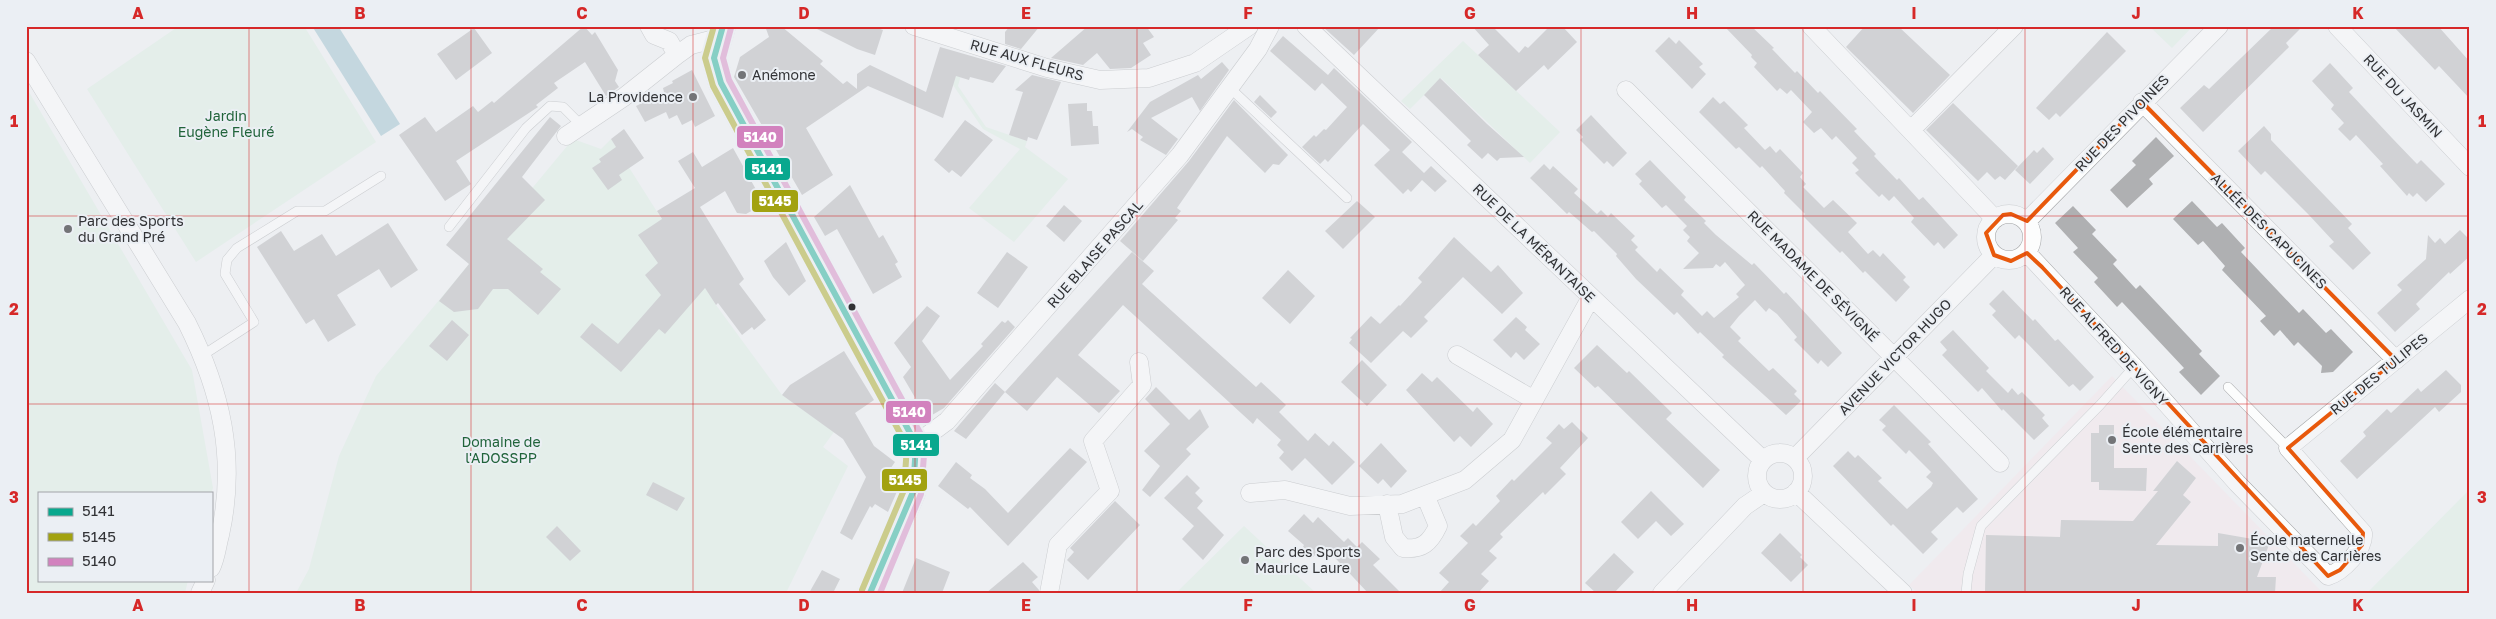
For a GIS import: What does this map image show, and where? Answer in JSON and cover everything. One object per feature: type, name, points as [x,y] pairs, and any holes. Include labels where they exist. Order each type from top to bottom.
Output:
[{"type":"street","points":[[649,26],[654,35],[669,42],[677,55]]},
{"type":"street","name":"RUE AUX FLEURS","points":[[914,26],[1047,68],[1100,80],[1149,78],[1195,64],[1249,26]]},
{"type":"street","name":"RUE BLAISE PASCAL","points":[[916,444],[947,421],[1041,316],[1180,155],[1258,49],[1270,26]]},
{"type":"street","name":"RUE DE LA MÉRANTAISE","points":[[1306,26],[1763,460]]},
{"type":"street","name":"RUE DES PIVOINES","points":[[2027,222],[2142,102],[2219,26]]},
{"type":"street","name":"RUE DU JASMIN","points":[[2337,26],[2470,167]]},
{"type":"street","points":[[1817,29],[1995,219]]},
{"type":"street","points":[[1911,130],[2006,29]]},
{"type":"street","points":[[566,136],[624,97],[691,45],[720,32]]},
{"type":"street","points":[[720,32],[714,58],[721,83],[916,444],[913,492],[870,593]]},
{"type":"street","points":[[26,61],[187,323],[203,355],[213,382],[222,420],[227,466],[223,520],[212,564]]},
{"type":"street","name":"RUE MADAME DE SÉVIGNÉ","points":[[1626,90],[2000,463]]},
{"type":"street","name":"ALLÉE DES CAPUCINES","points":[[2142,102],[2396,360]]},
{"type":"street","points":[[2012,214],[2027,222],[2033,237],[2027,253],[2011,261],[2002,260],[1994,255],[1986,241],[1986,233],[1995,219],[2012,214]]},
{"type":"street","name":"RUE ALFRED DE VIGNY","points":[[2027,253],[2134,366],[2237,483],[2323,574],[2333,575],[2340,570],[2362,544],[2363,533],[2288,448]]},
{"type":"street","name":"AVENUE VICTOR HUGO","points":[[1795,458],[1994,255]]},
{"type":"street","points":[[1250,493],[1285,490],[1350,506],[1402,504],[1465,480],[1512,440],[1591,297]]},
{"type":"street","name":"RUE DES TULIPES","points":[[2288,448],[2470,300]]},
{"type":"street","points":[[1457,355],[1534,400]]},
{"type":"street","points":[[1049,593],[1058,545],[1110,491],[1094,441],[1142,385],[1139,362]]},
{"type":"street","points":[[1782,453],[1795,458],[1802,471],[1801,486],[1796,492],[1791,496],[1777,499],[1764,493],[1757,481],[1759,466],[1763,460],[1782,453]]},
{"type":"street","points":[[1796,492],[1903,593]]},
{"type":"street","points":[[1662,593],[1745,506],[1764,493]]},
{"type":"street","points":[[1387,504],[1394,537],[1403,548],[1415,549],[1431,540],[1438,526],[1425,495]]},
{"type":"lane","points":[[1230,88],[1347,198]]},
{"type":"lane","points":[[450,227],[526,128],[550,106],[563,107],[581,125]]},
{"type":"lane","points":[[203,355],[254,322],[225,274],[227,260],[236,248],[297,211],[325,211],[381,176]]},
{"type":"lane","points":[[1966,593],[1968,574],[1981,526],[2100,405],[2134,366]]},
{"type":"lane","points":[[2228,387],[2288,448]]},
{"type":"highlighted area","points":[[2142,102],[2396,360],[2288,448],[2363,533],[2362,545],[2340,570],[2328,576],[2323,574],[2042,267],[2027,253],[2011,261],[1994,255],[1986,233],[2003,215],[2011,214],[2027,221]]},
{"type":"shaded area","name":"École élémentaire Sente des Carrières","points":[[2112,376],[2323,593],[1918,593],[1909,585]]},
{"type":"green space","name":"Jardin Eugène Fleuré","points":[[179,26],[304,26],[376,142],[196,262],[87,89]]},
{"type":"green space","points":[[2149,26],[2193,26],[2172,48]]},
{"type":"green space","points":[[1463,41],[1560,132],[1530,163],[1441,78],[1410,109],[1401,101]]},
{"type":"green space","points":[[959,67],[963,68],[958,86],[986,127],[1027,141],[1025,147],[1068,179],[1014,242],[969,208],[1020,149],[983,129],[953,85]]},
{"type":"green space","name":"Parc des Sports du Grand Pré","points":[[26,87],[192,370],[213,488],[211,492],[38,492],[38,582],[188,582],[185,593],[26,593]]},
{"type":"green space","name":"Domaine de l'ADOSSPP","points":[[573,139],[601,149],[611,139],[716,305],[782,395],[834,432],[823,447],[848,466],[786,593],[296,593],[309,569],[339,456],[376,376]]},
{"type":"green space","points":[[2470,489],[2470,593],[2367,593]]},
{"type":"green space","name":"Parc des Sports Maurice Laure","points":[[1244,526],[1316,593],[1176,593]]},
{"type":"water","points":[[312,26],[338,26],[400,124],[381,136]]},
{"type":"building","points":[[584,26],[592,35],[595,32],[618,70],[615,81],[619,87],[606,96],[585,62],[554,83],[558,88],[536,105],[538,107],[456,161],[471,184],[445,201],[399,135],[425,117],[436,132],[473,106],[478,112],[492,101],[494,103]]},
{"type":"building","points":[[765,26],[781,26],[823,61],[820,64],[843,84],[847,81],[857,89],[857,74],[870,65],[926,92],[940,47],[1006,66],[993,83],[970,77],[969,80],[956,76],[943,118],[868,86],[806,128],[833,175],[802,195],[734,77],[740,57],[769,37]]},
{"type":"building","points":[[811,26],[871,26],[883,30],[875,55],[857,49]]},
{"type":"building","points":[[1010,26],[1040,26],[1021,49],[1005,44],[1005,32]]},
{"type":"building","points":[[1088,26],[1146,26],[1154,37],[1143,43],[1151,55],[1131,68],[1110,69],[1097,53],[1083,65],[1051,58]]},
{"type":"building","points":[[1322,26],[1381,26],[1354,55]]},
{"type":"building","points":[[1472,26],[1492,26],[1519,53],[1525,46],[1528,48],[1550,26],[1562,26],[1577,42],[1548,70],[1544,65],[1516,91],[1478,55],[1489,45]]},
{"type":"building","points":[[1724,26],[1751,26],[1774,48],[1772,49],[1795,73],[1797,71],[1818,93],[1820,91],[1857,129],[1854,131],[1897,180],[1899,178],[1919,200],[1923,197],[1958,235],[1944,249],[1938,242],[1934,246],[1911,222],[1914,218],[1894,196],[1889,201],[1882,194],[1879,197],[1855,173],[1859,170],[1852,163],[1857,158],[1836,136],[1832,140],[1821,128],[1814,133],[1803,122],[1812,112],[1791,90],[1787,94],[1780,88],[1777,91],[1754,67],[1757,63],[1751,57],[1752,55]]},
{"type":"building","points":[[1865,26],[1898,26],[1950,75],[1913,113],[1846,47]]},
{"type":"building","points":[[2274,26],[2303,26],[2286,43],[2289,47],[2203,132],[2180,108],[2204,85],[2209,89]]},
{"type":"building","points":[[2393,26],[2438,26],[2470,62],[2470,99],[2439,66],[2435,70]]},
{"type":"building","points":[[474,28],[492,53],[456,80],[437,54]]},
{"type":"building","points":[[2107,32],[2126,51],[2060,117],[2056,113],[2049,120],[2036,108]]},
{"type":"building","points":[[1283,36],[1328,75],[1334,68],[1412,142],[1402,152],[1424,173],[1431,166],[1447,181],[1435,192],[1422,180],[1411,192],[1408,189],[1403,194],[1374,165],[1390,150],[1363,124],[1328,162],[1325,159],[1320,164],[1302,147],[1314,135],[1316,137],[1324,129],[1326,130],[1347,107],[1322,83],[1315,91],[1270,51]]},
{"type":"building","points":[[1669,37],[1676,44],[1679,40],[1703,64],[1699,67],[1706,74],[1692,89],[1655,51]]},
{"type":"building","points":[[1222,62],[1229,70],[1200,111],[1192,97],[1151,118],[1178,139],[1166,155],[1140,140],[1143,137],[1132,129],[1127,132],[1150,102],[1198,75],[1201,79]]},
{"type":"building","points":[[2330,63],[2353,88],[2349,92],[2392,138],[2417,164],[2421,160],[2445,184],[2426,202],[2417,193],[2413,197],[2409,193],[2407,196],[2380,166],[2383,164],[2356,135],[2350,141],[2338,129],[2344,123],[2331,109],[2334,105],[2312,81]]},
{"type":"building","points":[[692,70],[715,116],[695,127],[692,120],[682,125],[677,115],[669,119],[666,112],[645,122],[636,106],[664,92],[663,88]]},
{"type":"building","points":[[1032,75],[1061,82],[1037,140],[1028,137],[1027,141],[1009,135],[1023,92],[1015,90]]},
{"type":"building","points":[[1440,78],[1524,157],[1500,158],[1497,161],[1488,153],[1482,159],[1467,145],[1471,141],[1424,95]]},
{"type":"building","points":[[1260,95],[1277,112],[1271,118],[1254,102]]},
{"type":"building","points":[[1713,97],[1720,104],[1724,101],[1748,125],[1744,128],[1765,150],[1770,146],[1776,153],[1780,149],[1803,173],[1800,177],[1806,184],[1803,187],[1824,208],[1833,200],[1857,223],[1848,232],[1868,254],[1873,250],[1880,257],[1883,253],[1906,277],[1903,280],[1910,287],[1896,302],[1865,271],[1863,273],[1842,251],[1840,253],[1803,216],[1805,214],[1784,193],[1785,191],[1762,166],[1760,168],[1739,147],[1736,149],[1699,112]]},
{"type":"building","points":[[1234,100],[1288,155],[1279,165],[1273,164],[1265,173],[1227,136],[1177,208],[1181,211],[1175,218],[1178,220],[1143,261],[1120,241],[1189,161]]},
{"type":"building","points":[[1087,103],[1087,111],[1092,111],[1093,126],[1098,126],[1099,144],[1071,146],[1068,104]]},
{"type":"building","points":[[1953,103],[2018,166],[2005,180],[2000,176],[1995,180],[1987,172],[1978,181],[1926,130]]},
{"type":"building","points":[[1591,115],[1627,153],[1613,167],[1607,161],[1604,164],[1580,140],[1583,137],[1576,130]]},
{"type":"building","points":[[550,117],[561,126],[522,177],[545,200],[507,239],[543,269],[540,272],[561,289],[538,315],[508,289],[493,289],[478,309],[454,312],[439,301],[469,264],[446,245]]},
{"type":"building","points":[[965,120],[993,140],[961,177],[952,170],[949,173],[934,160]]},
{"type":"building","points":[[2264,126],[2271,134],[2271,140],[2352,224],[2348,228],[2371,253],[2353,270],[2329,246],[2334,242],[2309,215],[2265,171],[2261,175],[2238,151]]},
{"type":"building","points":[[624,129],[644,158],[619,175],[622,180],[608,190],[592,168],[601,162],[599,159],[616,147],[611,139]]},
{"type":"building","points":[[2156,137],[2174,156],[2149,179],[2153,184],[2127,208],[2110,190],[2136,165],[2132,161]]},
{"type":"building","points":[[2043,147],[2054,159],[2030,184],[2015,170],[2034,150],[2037,153]]},
{"type":"building","points":[[733,148],[764,204],[746,214],[737,213],[725,191],[700,207],[744,279],[739,284],[766,320],[754,330],[752,327],[742,335],[718,303],[716,305],[705,288],[665,334],[659,329],[621,372],[580,337],[592,323],[618,344],[661,295],[645,275],[658,263],[638,235],[662,219],[657,211],[695,188],[678,161],[693,152],[702,167]]},
{"type":"building","points":[[1650,160],[1686,197],[1684,200],[1706,221],[1704,223],[1752,265],[1754,263],[1784,294],[1786,292],[1842,353],[1828,367],[1821,360],[1818,364],[1794,340],[1797,337],[1777,314],[1769,308],[1766,312],[1755,300],[1739,316],[1730,327],[1741,338],[1738,341],[1769,371],[1773,368],[1797,391],[1794,394],[1801,401],[1786,415],[1722,357],[1724,355],[1700,332],[1698,334],[1677,312],[1674,315],[1636,279],[1616,256],[1617,254],[1594,231],[1592,232],[1569,212],[1567,214],[1530,178],[1544,164],[1550,170],[1553,166],[1578,189],[1574,193],[1597,214],[1601,210],[1608,217],[1611,213],[1635,236],[1631,240],[1638,247],[1635,250],[1657,272],[1660,268],[1684,291],[1681,295],[1702,316],[1707,311],[1714,318],[1739,297],[1736,294],[1745,285],[1725,262],[1720,267],[1716,264],[1713,268],[1683,269],[1699,253],[1687,241],[1690,237],[1683,230],[1687,226],[1666,205],[1662,208],[1639,184],[1642,181],[1635,174]]},
{"type":"building","points":[[850,185],[879,238],[883,235],[898,262],[895,264],[902,277],[873,294],[837,229],[825,236],[814,217]]},
{"type":"building","points":[[1357,201],[1375,217],[1343,249],[1325,231]]},
{"type":"building","points":[[2192,201],[2217,227],[2222,223],[2245,248],[2241,252],[2299,313],[2303,309],[2326,333],[2331,329],[2353,352],[2333,372],[2321,373],[2322,366],[2298,342],[2294,346],[2280,330],[2274,336],[2260,321],[2266,316],[2222,270],[2225,266],[2203,241],[2198,245],[2173,219]]},
{"type":"building","points":[[1064,205],[1082,221],[1064,242],[1046,226]]},
{"type":"building","points":[[2073,206],[2096,230],[2092,234],[2117,260],[2113,264],[2136,289],[2140,285],[2202,351],[2199,354],[2220,376],[2201,395],[2179,372],[2184,368],[2122,302],[2117,307],[2094,282],[2098,278],[2073,252],[2078,248],[2055,223]]},
{"type":"building","points":[[388,223],[418,270],[391,288],[379,269],[337,295],[356,325],[328,342],[314,319],[306,324],[257,247],[281,231],[294,251],[322,234],[336,256]]},
{"type":"building","points":[[2460,230],[2470,240],[2470,256],[2450,274],[2449,272],[2416,304],[2420,309],[2395,332],[2377,313],[2402,290],[2397,285],[2426,259],[2428,235],[2435,243],[2440,238],[2445,244]]},
{"type":"building","points":[[1454,237],[1491,272],[1498,265],[1523,293],[1502,314],[1463,277],[1424,317],[1428,321],[1411,338],[1403,331],[1371,363],[1349,343],[1352,339],[1350,338],[1371,316],[1380,324],[1400,306],[1422,282],[1418,278]]},
{"type":"building","points":[[786,242],[806,281],[789,296],[773,277],[764,261]]},
{"type":"building","points":[[1007,252],[1028,267],[998,308],[977,293]]},
{"type":"building","points":[[1132,252],[1154,271],[1142,284],[1256,387],[1261,382],[1286,405],[1279,412],[1308,441],[1315,433],[1329,446],[1333,441],[1355,462],[1332,485],[1305,458],[1292,471],[1279,458],[1284,452],[1277,445],[1281,440],[1257,418],[1253,424],[1123,305],[1078,355],[1120,391],[1099,413],[1057,377],[1027,411],[1005,392]]},
{"type":"building","points":[[1288,270],[1315,296],[1290,324],[1262,298]]},
{"type":"building","points":[[2003,290],[2033,321],[2035,319],[2055,341],[2058,339],[2094,377],[2080,391],[2073,384],[2069,387],[2019,335],[2015,339],[1992,315],[1996,311],[1989,304]]},
{"type":"building","points":[[927,306],[940,316],[922,341],[950,380],[983,346],[981,344],[1002,321],[1005,323],[1008,320],[1015,327],[944,408],[927,418],[903,377],[911,367],[894,343]]},
{"type":"building","points":[[1516,317],[1527,327],[1525,330],[1540,344],[1524,360],[1516,352],[1511,358],[1493,340]]},
{"type":"building","points":[[452,320],[469,335],[447,361],[429,346]]},
{"type":"building","points":[[1953,330],[1989,368],[1986,371],[2008,393],[2012,388],[2018,395],[2022,392],[2045,415],[2042,418],[2049,426],[2034,440],[2003,409],[2002,411],[1982,388],[1978,392],[1942,355],[1947,350],[1940,342]]},
{"type":"building","points":[[1597,345],[1627,373],[1629,371],[1672,413],[1666,419],[1720,470],[1703,488],[1598,386],[1595,388],[1574,368]]},
{"type":"building","points":[[844,351],[874,400],[855,413],[874,446],[895,462],[888,472],[899,480],[899,487],[888,512],[875,504],[872,508],[870,506],[852,540],[840,533],[866,477],[843,439],[782,395],[790,385]]},
{"type":"building","points":[[1362,360],[1387,385],[1367,406],[1341,382]]},
{"type":"building","points":[[2446,370],[2461,385],[2461,392],[2439,412],[2435,407],[2357,479],[2340,461],[2366,436],[2363,432],[2387,409],[2391,413],[2418,388],[2421,392]]},
{"type":"building","points":[[1422,373],[1432,382],[1437,377],[1473,412],[1477,407],[1493,424],[1471,447],[1460,436],[1454,442],[1406,390]]},
{"type":"building","points":[[995,383],[1005,392],[966,439],[954,431]]},
{"type":"building","points":[[1156,387],[1189,420],[1200,409],[1209,427],[1186,449],[1191,454],[1150,497],[1142,490],[1160,466],[1144,451],[1170,424],[1145,399]]},
{"type":"building","points":[[1894,405],[1931,442],[1928,444],[1978,499],[1963,513],[1957,507],[1931,532],[1938,539],[1923,554],[1893,524],[1891,526],[1833,466],[1848,451],[1855,458],[1858,455],[1882,478],[1878,481],[1907,509],[1931,487],[1933,483],[1926,477],[1931,472],[1909,450],[1906,454],[1882,430],[1886,426],[1879,420]]},
{"type":"building","points":[[1572,422],[1588,438],[1560,468],[1566,474],[1545,495],[1543,492],[1500,534],[1503,537],[1489,551],[1497,558],[1481,574],[1489,581],[1478,593],[1439,593],[1449,582],[1439,573],[1468,543],[1460,536],[1473,523],[1476,526],[1500,501],[1496,496],[1552,443],[1546,438],[1559,424],[1564,429]]},
{"type":"building","points":[[2099,425],[2114,425],[2114,468],[2147,468],[2146,491],[2099,490],[2099,482],[2091,482],[2091,433],[2099,433]]},
{"type":"building","points":[[1381,443],[1407,471],[1391,488],[1383,479],[1378,484],[1359,466]]},
{"type":"building","points":[[1070,448],[1087,462],[1008,546],[970,507],[968,509],[938,486],[956,462],[972,475],[970,478],[985,489],[1008,513]]},
{"type":"building","points":[[2177,461],[2196,478],[2183,495],[2191,502],[2156,545],[2218,546],[2218,533],[2270,542],[2257,577],[2276,577],[2275,593],[1985,593],[1986,535],[2060,537],[2061,520],[2133,521],[2158,491],[2153,491]]},
{"type":"building","points":[[1187,475],[1200,488],[1195,493],[1203,501],[1197,508],[1224,535],[1203,560],[1182,539],[1194,526],[1164,498]]},
{"type":"building","points":[[653,482],[685,498],[677,511],[646,495]]},
{"type":"building","points":[[1651,491],[1684,524],[1671,536],[1656,521],[1638,539],[1621,522]]},
{"type":"building","points":[[1115,501],[1140,525],[1088,580],[1067,560],[1074,552],[1070,548]]},
{"type":"building","points":[[1304,514],[1313,523],[1318,517],[1344,542],[1348,538],[1357,547],[1362,542],[1380,559],[1373,565],[1401,593],[1368,593],[1324,546],[1313,557],[1303,547],[1304,545],[1288,531]]},
{"type":"building","points":[[557,526],[581,551],[570,561],[546,537]]},
{"type":"building","points":[[1780,533],[1802,555],[1800,557],[1808,565],[1791,582],[1761,553]]},
{"type":"building","points":[[1614,553],[1634,572],[1614,593],[1596,593],[1585,583]]},
{"type":"building","points":[[916,558],[950,572],[942,593],[902,593]]},
{"type":"building","points":[[1023,562],[1038,577],[1032,582],[1039,590],[1039,593],[986,593]]},
{"type":"building","points":[[822,570],[840,579],[833,593],[809,593]]},
{"type":"transit line","name":"5145","points":[[714,26],[705,58],[713,86],[907,446],[904,490],[862,590]]},
{"type":"transit line","name":"5141","points":[[723,26],[714,58],[721,83],[916,444],[913,492],[870,593]]},
{"type":"transit line","name":"5140","points":[[731,28],[723,58],[729,80],[925,442],[921,494],[880,593]]},
{"type":"place","name":"Anémone","points":[[742,75]]},
{"type":"place","name":"La Providence","points":[[693,97]]},
{"type":"place","name":"Parc des Sports du Grand Pré","points":[[68,229]]},
{"type":"place","name":"École élémentaire Sente des Carrières","points":[[2112,440]]},
{"type":"place","name":"École maternelle Sente des Carrières","points":[[2240,548]]},
{"type":"place","name":"Parc des Sports Maurice Laure","points":[[1245,560]]}]
